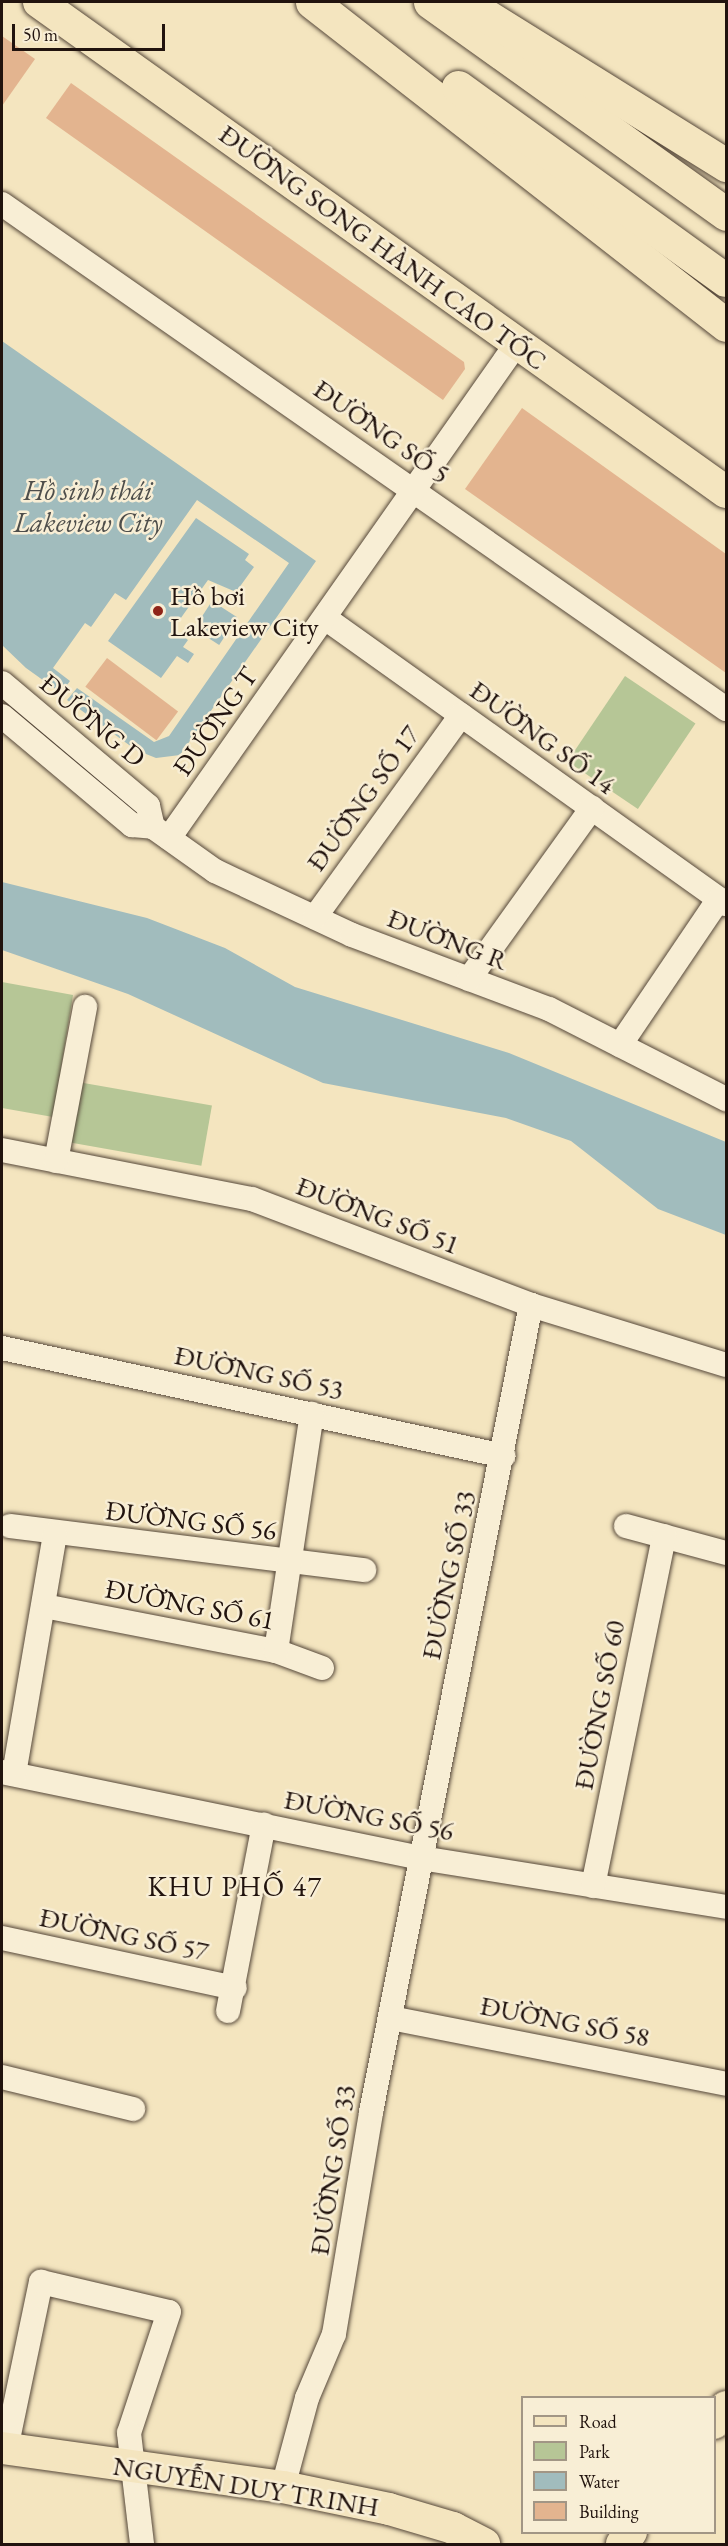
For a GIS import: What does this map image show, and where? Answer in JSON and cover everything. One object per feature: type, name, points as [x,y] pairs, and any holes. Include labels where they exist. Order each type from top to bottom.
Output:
[{"type":"highway","points":[[312,2],[726,325]]},
{"type":"highway","points":[[337,2],[726,280]]},
{"type":"highway","points":[[430,2],[726,214]]},
{"type":"highway","points":[[464,2],[726,165]]},
{"type":"main road","name":"ĐƯỜNG SONG HÀNH CAO TỐC","points":[[39,2],[726,492]]},
{"type":"main road","points":[[716,2420],[726,2407]]},
{"type":"main road","name":"NGUYỄN DUY TRINH","points":[[4,2449],[283,2487],[389,2509],[453,2528],[484,2544]]},
{"type":"street","name":"ĐƯỜNG SỐ 5","points":[[2,204],[726,710]]},
{"type":"street","name":"ĐƯỜNG T","points":[[161,833],[325,618],[517,343]]},
{"type":"street","name":"ĐƯỜNG SỐ 14","points":[[325,618],[723,902]]},
{"type":"street","name":"ĐƯỜNG D","points":[[2,682],[148,806],[161,833]]},
{"type":"street","name":"ĐƯỜNG SỐ 17","points":[[315,917],[461,715]]},
{"type":"street","name":"ĐƯỜNG D","points":[[2,716],[124,819],[161,833]]},
{"type":"street","points":[[469,979],[592,808]]},
{"type":"street","name":"ĐƯỜNG R","points":[[161,833],[215,871],[315,917],[549,1009],[726,1099]]},
{"type":"street","points":[[620,1045],[723,902]]},
{"type":"street","points":[[56,1161],[85,1007]]},
{"type":"street","name":"ĐƯỜNG SỐ 51","points":[[2,1150],[252,1199],[531,1305],[726,1365]]},
{"type":"street","name":"ĐƯỜNG SỐ 33","points":[[283,2487],[307,2398],[334,2334],[421,1858],[504,1456],[531,1305]]},
{"type":"street","name":"ĐƯỜNG SỐ 53","points":[[2,1348],[504,1456]]},
{"type":"street","points":[[276,1651],[312,1414]]},
{"type":"street","name":"ĐƯỜNG SỐ 56","points":[[10,1526],[364,1570]]},
{"type":"street","points":[[626,1526],[726,1553]]},
{"type":"street","points":[[8,1773],[44,1606],[55,1533]]},
{"type":"street","name":"ĐƯỜNG SỐ 60","points":[[593,1886],[664,1536]]},
{"type":"street","name":"ĐƯỜNG SỐ 61","points":[[44,1606],[276,1651],[322,1668]]},
{"type":"street","name":"ĐƯỜNG SỐ 56","points":[[8,1773],[421,1858],[726,1907]]},
{"type":"street","points":[[228,2011],[235,1988],[264,1824]]},
{"type":"street","name":"ĐƯỜNG SỐ 57","points":[[2,1938],[235,1988]]},
{"type":"street","name":"ĐƯỜNG SỐ 58","points":[[391,2018],[726,2084]]},
{"type":"street","points":[[2,2078],[133,2109]]},
{"type":"street","points":[[4,2449],[41,2282],[169,2312],[134,2411],[131,2468],[142,2544]]},
{"type":"green space","points":[[625,676],[695,724],[638,809],[567,761]]},
{"type":"green space","points":[[2,982],[73,995],[53,1117],[2,1108]]},
{"type":"green space","points":[[78,1082],[212,1106],[201,1166],[67,1142]]},
{"type":"water","name":"Hồ sinh thái Lakeview City","points":[[2,341],[316,561],[180,755],[156,758],[136,750],[67,700],[77,688],[154,742],[169,736],[289,563],[197,500],[126,600],[115,593],[91,627],[85,623],[53,668],[70,681],[61,693],[26,668],[2,645]]},
{"type":"water","name":"Hồ bơi Lakeview City","points":[[196,518],[249,554],[245,560],[254,567],[236,592],[208,580],[173,629],[188,640],[183,647],[194,654],[188,663],[177,656],[161,678],[108,641]]},
{"type":"water","points":[[212,601],[237,617],[219,645],[194,629]]},
{"type":"water","points":[[2,882],[147,918],[225,948],[295,987],[509,1053],[726,1142],[726,1235],[658,1209],[571,1141],[506,1118],[323,1083],[128,994],[2,950]]},
{"type":"building","points":[[2,36],[35,59],[2,106]]},
{"type":"building","points":[[71,83],[464,362],[465,369],[443,400],[46,118]]},
{"type":"building","points":[[522,408],[726,554],[726,673],[465,489]]},
{"type":"building","points":[[107,658],[178,712],[156,740],[85,687]]},
{"type":"place","name":"Hồ bơi Lakeview City","points":[[158,611]]},
{"type":"district","name":"KHU PHỐ 47","points":[[235,1886]]}]
